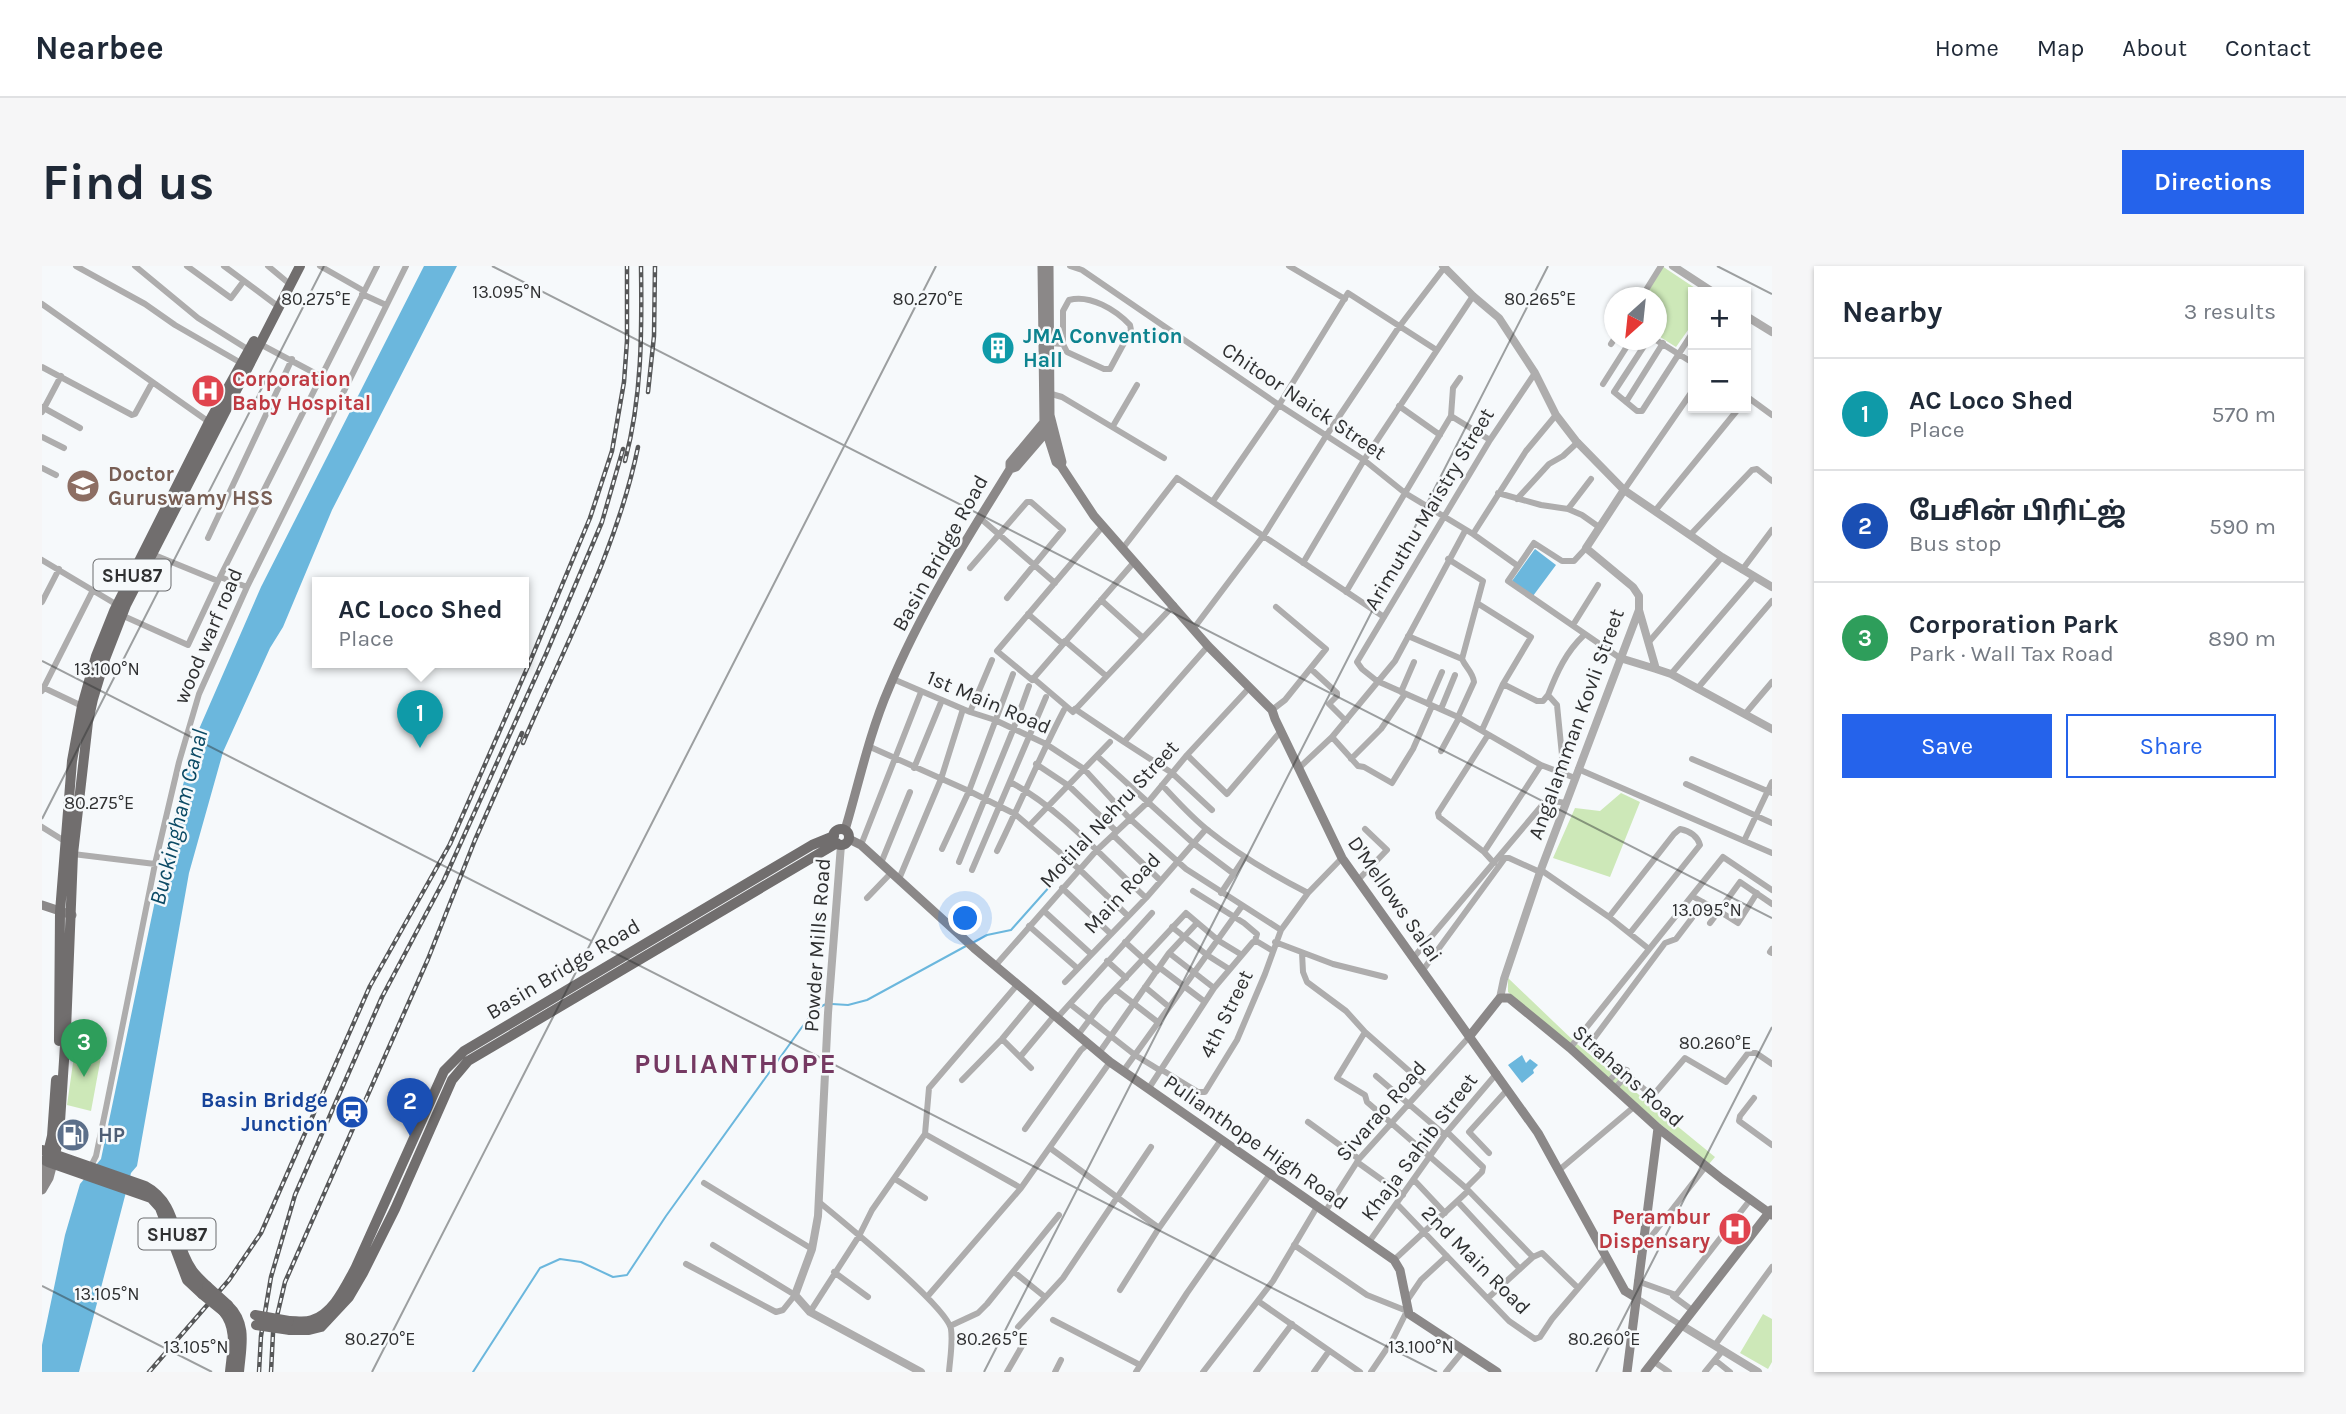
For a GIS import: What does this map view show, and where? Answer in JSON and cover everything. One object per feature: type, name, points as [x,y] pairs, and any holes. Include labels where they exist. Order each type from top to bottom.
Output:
[{"type":"main road","name":"SHU87","points":[[48,1157],[66,1030],[73,854],[93,699],[119,610],[152,554],[241,363],[293,266]]},
{"type":"main road","name":"SHU87","points":[[48,1157],[60,1032],[60,912],[72,761],[82,706],[96,656],[213,425],[260,344],[300,266]]},
{"type":"main road","points":[[1042,266],[1048,424]]},
{"type":"main road","points":[[1046,393],[1049,266]]},
{"type":"main road","name":"D'Mellows Salai","points":[[1048,424],[1056,462],[1094,516],[1208,646],[1272,710],[1342,858],[1538,1133],[1625,1291],[1635,1297]]},
{"type":"main road","name":"Basin Bridge Road","points":[[289,1325],[309,1330],[321,1327],[349,1297],[395,1209],[452,1080],[468,1062],[841,839],[868,746],[893,679],[950,567],[1010,469],[1010,463],[1048,424]]},
{"type":"main road","name":"Basin Bridge Road","points":[[289,1325],[320,1317],[342,1294],[444,1071],[464,1051],[812,845],[841,839]]},
{"type":"main road","name":"Pulianthope High Road","points":[[841,839],[860,845],[970,945],[1110,1062],[1394,1260]]},
{"type":"main road","points":[[42,905],[72,915]]},
{"type":"main road","points":[[1469,1037],[1500,998]]},
{"type":"main road","name":"Strahans Road","points":[[1500,998],[1513,1001],[1570,1048],[1658,1128],[1750,1200],[1771,1212]]},
{"type":"main road","points":[[1627,1372],[1658,1128]]},
{"type":"main road","points":[[48,1157],[88,1171]]},
{"type":"main road","points":[[42,1179],[48,1157]]},
{"type":"main road","points":[[42,1190],[49,1178],[48,1157]]},
{"type":"main road","name":"SHU87","points":[[88,1171],[144,1190],[160,1208],[187,1280],[228,1308],[242,1328]]},
{"type":"main road","points":[[1644,1372],[1771,1212]]},
{"type":"main road","points":[[1394,1260],[1400,1270],[1406,1307],[1463,1351],[1497,1372]]},
{"type":"main road","points":[[228,1308],[255,1320],[289,1325]]},
{"type":"main road","points":[[228,1308],[233,1332],[230,1372]]},
{"type":"main road","points":[[239,1372],[242,1328],[255,1320]]},
{"type":"street","points":[[76,266],[145,304],[175,326],[241,363]]},
{"type":"street","points":[[135,266],[198,318],[249,350]]},
{"type":"street","points":[[187,266],[231,298],[243,282]]},
{"type":"street","points":[[223,266],[275,304]]},
{"type":"street","points":[[268,266],[286,281]]},
{"type":"street","points":[[320,266],[386,305]]},
{"type":"street","points":[[42,560],[93,590],[119,610],[188,645],[377,266]]},
{"type":"street","name":"wood warf road","points":[[88,1171],[96,1156],[155,864],[179,762],[199,694],[247,587],[406,266]]},
{"type":"street","name":"Chitoor Naick Street","points":[[1070,266],[1082,270],[1364,460],[1405,493],[1473,534],[1518,566]]},
{"type":"street","points":[[1289,266],[1436,349]]},
{"type":"street","points":[[1648,287],[1661,266]]},
{"type":"street","points":[[1673,266],[1705,287]]},
{"type":"street","points":[[1194,628],[1264,534],[1399,327],[1444,267],[1499,318],[1535,373],[1556,415],[1624,490],[1722,557],[1772,587]]},
{"type":"street","points":[[1213,501],[1279,405],[1346,296]]},
{"type":"street","points":[[1303,563],[1364,460],[1473,296]]},
{"type":"street","points":[[1093,299],[1130,325],[1131,330],[1110,369],[1104,369],[1067,352],[1063,344],[1063,311],[1069,300],[1093,299]]},
{"type":"street","points":[[42,304],[213,425]]},
{"type":"street","points":[[1751,320],[1772,332]]},
{"type":"street","points":[[1641,350],[1614,392],[1635,410],[1642,411],[1688,340]]},
{"type":"street","points":[[1049,343],[1063,344]]},
{"type":"street","points":[[260,344],[322,377]]},
{"type":"street","points":[[1667,345],[1688,359]]},
{"type":"street","points":[[1603,384],[1625,350]]},
{"type":"street","points":[[1626,402],[1655,350]]},
{"type":"street","points":[[208,538],[292,359]]},
{"type":"street","points":[[42,367],[134,416],[152,383]]},
{"type":"street","name":"Arimuthu Maistry Street","points":[[1377,681],[1359,665],[1357,659],[1490,440],[1535,373]]},
{"type":"street","points":[[61,376],[43,409],[80,428]]},
{"type":"street","points":[[1346,592],[1451,416],[1453,388],[1460,378]]},
{"type":"street","points":[[1113,426],[1137,385]]},
{"type":"street","points":[[1046,393],[1062,397],[1164,458]]},
{"type":"street","points":[[1688,397],[1586,548],[1573,561],[1562,561],[1534,543],[1508,583],[1620,658],[1671,674],[1772,729]]},
{"type":"street","points":[[1751,401],[1772,415]]},
{"type":"street","points":[[1399,406],[1440,435]]},
{"type":"street","points":[[1655,511],[1735,413]]},
{"type":"street","points":[[1473,534],[1526,451],[1556,415]]},
{"type":"street","points":[[1451,416],[1490,440]]},
{"type":"street","points":[[42,437],[64,449]]},
{"type":"street","points":[[1517,499],[1549,464],[1578,442]]},
{"type":"street","points":[[42,468],[56,475]]},
{"type":"street","points":[[1691,534],[1752,470],[1757,469],[1772,481]]},
{"type":"street","points":[[1124,548],[1177,478],[1384,617]]},
{"type":"street","points":[[1568,509],[1591,479]]},
{"type":"street","points":[[1498,493],[1568,509],[1583,515],[1599,527]]},
{"type":"street","points":[[970,568],[1029,501],[1062,527],[1062,533],[1006,598]]},
{"type":"street","points":[[979,518],[1055,583]]},
{"type":"street","points":[[1103,526],[997,651],[1073,712],[1105,675],[1174,605]]},
{"type":"street","points":[[1742,570],[1769,541],[1772,530]]},
{"type":"street","points":[[1299,768],[1332,737],[1395,661],[1465,531]]},
{"type":"street","name":"Angalamman Kovli Street","points":[[1500,998],[1504,979],[1565,803],[1639,610],[1639,597],[1633,587],[1586,548]]},
{"type":"street","points":[[152,554],[247,587]]},
{"type":"street","points":[[1648,643],[1722,557]]},
{"type":"street","points":[[1441,751],[1474,682],[1473,675],[1462,659],[1483,581],[1448,559]]},
{"type":"street","points":[[1033,678],[1135,561]]},
{"type":"street","points":[[42,602],[59,569]]},
{"type":"street","points":[[1671,674],[1754,577]]},
{"type":"street","points":[[1573,625],[1598,585]]},
{"type":"street","points":[[82,706],[43,688],[93,590]]},
{"type":"street","points":[[1101,600],[1142,637]]},
{"type":"street","points":[[1698,689],[1772,601]]},
{"type":"street","points":[[1477,603],[1531,637],[1503,684],[1485,732],[1438,815],[1494,863]]},
{"type":"street","points":[[1272,710],[1285,700],[1326,651],[1326,648],[1276,607]]},
{"type":"street","points":[[1639,610],[1656,669]]},
{"type":"street","points":[[1028,614],[1105,675]]},
{"type":"street","points":[[1503,684],[1537,701],[1543,701],[1570,649],[1584,635]]},
{"type":"street","points":[[1408,636],[1462,659]]},
{"type":"street","points":[[1124,742],[1208,646]]},
{"type":"street","points":[[867,898],[895,876],[941,779],[966,711],[992,660]]},
{"type":"street","points":[[1351,759],[1381,729],[1403,693],[1414,662]]},
{"type":"street","points":[[1311,669],[1336,692],[1337,696],[1329,704],[1346,721]]},
{"type":"street","points":[[1332,737],[1358,766],[1390,783],[1394,782],[1424,727],[1442,672]]},
{"type":"street","points":[[942,849],[969,790],[1013,674]]},
{"type":"street","points":[[1441,709],[1455,675]]},
{"type":"street","name":"1st Main Road","points":[[893,679],[966,711],[995,720],[1046,744],[1084,769],[1129,818],[1176,861]]},
{"type":"street","points":[[1377,681],[1441,709],[1541,765],[1564,775],[1576,774],[1772,853]]},
{"type":"street","points":[[1745,714],[1772,682]]},
{"type":"street","points":[[959,862],[1029,686]]},
{"type":"street","name":"Motilal Nehru Street","points":[[995,966],[1079,869],[1149,801],[1250,687]]},
{"type":"street","points":[[860,845],[921,692]]},
{"type":"street","points":[[1548,695],[1557,705],[1564,775]]},
{"type":"street","points":[[972,870],[1046,697]]},
{"type":"street","points":[[914,768],[942,700]]},
{"type":"street","points":[[1075,709],[1172,773],[1212,810]]},
{"type":"street","points":[[997,850],[1064,710]]},
{"type":"street","points":[[1187,755],[1227,794],[1281,731]]},
{"type":"street","points":[[1029,826],[1110,742]]},
{"type":"street","points":[[868,746],[969,790],[1015,814],[1128,916]]},
{"type":"street","points":[[1097,756],[1193,843],[1234,874]]},
{"type":"street","points":[[1692,759],[1770,792]]},
{"type":"street","points":[[1036,764],[1069,786],[1161,881]]},
{"type":"street","points":[[1484,852],[1541,765]]},
{"type":"street","points":[[1010,782],[1049,807],[1146,898]]},
{"type":"street","points":[[1744,841],[1770,792],[1772,782]]},
{"type":"street","points":[[1686,784],[1772,823]]},
{"type":"street","points":[[1162,785],[1206,829],[1245,857],[1308,893]]},
{"type":"street","points":[[881,863],[910,792]]},
{"type":"street","points":[[1414,957],[1544,803],[1565,803]]},
{"type":"street","points":[[42,827],[66,842]]},
{"type":"street","name":"Main Road","points":[[1065,982],[1090,953],[1146,898],[1206,829]]},
{"type":"street","points":[[1358,880],[1387,850],[1365,829]]},
{"type":"street","points":[[1609,917],[1674,834],[1680,829],[1698,838],[1700,845],[1630,933]]},
{"type":"street","name":"Powder Mills Road","points":[[795,1295],[812,1249],[819,1202],[828,1013],[841,839]]},
{"type":"street","points":[[73,854],[155,864]]},
{"type":"street","points":[[1222,893],[1245,857]]},
{"type":"street","points":[[1570,1048],[1725,857],[1772,890]]},
{"type":"street","name":"4th Street","points":[[1162,1070],[1198,1092],[1205,1092],[1237,1040],[1281,930],[1308,893],[1342,858]]},
{"type":"street","points":[[1423,970],[1505,858],[1541,871],[1609,917],[1649,949]]},
{"type":"street","points":[[1176,861],[1281,930]]},
{"type":"street","points":[[1710,922],[1740,882],[1772,904]]},
{"type":"street","points":[[1062,888],[1111,934]]},
{"type":"street","points":[[1149,1088],[1214,988],[1255,941],[1257,934],[1193,891]]},
{"type":"street","points":[[1692,895],[1737,923],[1757,893]]},
{"type":"street","points":[[1703,902],[1676,939],[1665,943],[1592,1041],[1594,1051],[1619,1070],[1625,1069],[1628,1075],[1649,1093],[1659,1091],[1681,1059],[1685,1058],[1726,1082],[1748,1053],[1756,1053],[1772,1064]]},
{"type":"street","points":[[1124,1070],[1242,906]]},
{"type":"street","points":[[1044,911],[1090,953]]},
{"type":"street","points":[[1020,1057],[1152,913]]},
{"type":"street","points":[[1078,1035],[1143,958],[1186,913],[1242,955]]},
{"type":"street","points":[[1099,1053],[1169,953],[1197,923]]},
{"type":"street","points":[[1029,926],[1077,968]]},
{"type":"street","points":[[1172,928],[1230,969]]},
{"type":"street","points":[[1255,941],[1273,950]]},
{"type":"street","points":[[1125,942],[1158,970],[1205,1002]]},
{"type":"street","points":[[1275,942],[1332,964],[1385,977]]},
{"type":"street","points":[[1169,953],[1214,988]]},
{"type":"street","points":[[1302,953],[1306,981],[1346,1011],[1365,1032],[1425,1085]]},
{"type":"street","points":[[1107,961],[1126,978]]},
{"type":"street","points":[[810,1312],[859,1236],[872,1210],[925,1134],[929,1088],[1018,984]]},
{"type":"street","points":[[1145,987],[1168,1006]]},
{"type":"street","points":[[1116,989],[1159,1023]]},
{"type":"street","points":[[962,1080],[1002,1039],[1035,999]]},
{"type":"street","points":[[1070,1004],[1135,1055],[1162,1070]]},
{"type":"street","points":[[1365,1032],[1337,1078],[1365,1095],[1365,1099],[1467,1190],[1533,1257]]},
{"type":"street","name":"Sivarao Road","points":[[1203,1372],[1273,1281],[1294,1245],[1358,1161],[1469,1037]]},
{"type":"street","points":[[1002,1039],[1031,1068]]},
{"type":"street","points":[[1025,1129],[1088,1044]]},
{"type":"street","points":[[928,1297],[1021,1188],[1110,1062]]},
{"type":"street","points":[[1612,1085],[1619,1070]]},
{"type":"street","name":"Khaja Sahib Street","points":[[1369,1242],[1446,1134],[1497,1073]]},
{"type":"street","points":[[1612,1085],[1628,1075]]},
{"type":"street","points":[[1376,1076],[1483,1167],[1458,1202],[1394,1260]]},
{"type":"street","points":[[1489,1153],[1469,1132],[1508,1089]]},
{"type":"street","points":[[1754,1098],[1740,1116],[1740,1121],[1772,1145]]},
{"type":"street","points":[[1558,1171],[1635,1106]]},
{"type":"street","points":[[1308,1122],[1404,1195]]},
{"type":"street","points":[[925,1134],[1021,1188]]},
{"type":"street","points":[[1120,1290],[1159,1228],[1221,1140]]},
{"type":"street","points":[[1018,1327],[1063,1279],[1152,1147]]},
{"type":"street","points":[[1050,1148],[1159,1228]]},
{"type":"street","points":[[1642,1249],[1706,1166]]},
{"type":"street","points":[[1052,1320],[1138,1369],[1270,1174]]},
{"type":"street","points":[[895,1179],[925,1198]]},
{"type":"street","points":[[1413,1180],[1445,1213]]},
{"type":"street","points":[[704,1183],[812,1249]]},
{"type":"street","points":[[1673,1296],[1750,1200]]},
{"type":"street","points":[[819,1202],[928,1297],[950,1326],[949,1372]]},
{"type":"street","points":[[1458,1202],[1520,1269]]},
{"type":"street","name":"2nd Main Road","points":[[1397,1204],[1509,1321],[1532,1338],[1540,1337],[1578,1288]]},
{"type":"street","points":[[950,1326],[978,1313],[1059,1215]]},
{"type":"street","points":[[712,1245],[795,1295],[810,1312],[921,1372]]},
{"type":"street","points":[[1294,1245],[1367,1295],[1406,1307]]},
{"type":"street","points":[[1488,1298],[1533,1257],[1542,1253],[1578,1288],[1605,1257]]},
{"type":"street","points":[[1371,1372],[1391,1341],[1421,1280],[1447,1256]]},
{"type":"street","points":[[686,1264],[776,1312],[783,1310],[795,1295]]},
{"type":"street","points":[[1705,1372],[1772,1268]]},
{"type":"street","points":[[834,1272],[868,1297]]},
{"type":"street","points":[[1014,1272],[1045,1297]]},
{"type":"street","points":[[1637,1281],[1673,1296],[1692,1310]]},
{"type":"street","points":[[1635,1297],[1758,1372]]},
{"type":"street","points":[[1258,1301],[1360,1372]]},
{"type":"street","points":[[1256,1372],[1292,1324]]},
{"type":"street","points":[[1007,1372],[1026,1339]]},
{"type":"street","points":[[1314,1372],[1329,1350]]},
{"type":"street","points":[[1446,1372],[1463,1351]]},
{"type":"street","points":[[1055,1372],[1061,1360]]},
{"type":"street","points":[[1715,1360],[1730,1372]]},
{"type":"street","points":[[1653,1361],[1669,1372]]},
{"type":"green space","points":[[1662,266],[1694,287],[1688,287],[1688,330],[1676,347],[1667,341],[1667,287],[1648,287]]},
{"type":"green space","points":[[1621,793],[1640,802],[1610,877],[1553,858],[1575,808],[1600,811]]},
{"type":"green space","points":[[1508,978],[1577,1044],[1715,1157],[1709,1164],[1608,1081],[1508,992]]},
{"type":"green space","points":[[76,1042],[103,1046],[91,1111],[67,1105]]},
{"type":"green space","points":[[1763,1314],[1772,1319],[1772,1362],[1768,1369],[1740,1353]]},
{"type":"water","name":"Buckingham Canal","points":[[424,266],[457,266],[332,510],[283,627],[270,648],[223,752],[189,873],[137,1166],[131,1173],[79,1372],[42,1372],[42,1345],[65,1235],[80,1184],[101,1159],[165,853],[196,736],[261,587]]},
{"type":"water","points":[[1535,549],[1556,565],[1533,596],[1512,581]]},
{"type":"water","points":[[1522,1055],[1526,1063],[1530,1059],[1538,1065],[1533,1070],[1534,1073],[1522,1083],[1508,1065]]},
{"type":"waterway","points":[[974,942],[987,935],[1011,930],[1059,876]]},
{"type":"waterway","points":[[832,1004],[848,1005],[867,1000],[966,946]]},
{"type":"waterway","points":[[473,1372],[540,1268],[560,1259],[581,1262],[613,1277],[627,1275],[666,1216],[802,1027],[816,1009],[826,1004]]},
{"type":"railway","points":[[529,664],[590,518],[612,451],[624,382],[627,266]]},
{"type":"railway","points":[[625,461],[638,389],[641,266]]},
{"type":"railway","points":[[648,392],[654,336],[655,266]]},
{"type":"railway","points":[[523,743],[603,561],[629,485],[638,447]]},
{"type":"railway","points":[[259,1372],[261,1336],[271,1277],[295,1195],[382,997],[444,880],[546,654],[602,522],[623,449]]},
{"type":"railway","points":[[149,1372],[229,1280],[261,1233],[370,986],[450,844],[527,668]]},
{"type":"railway","points":[[271,1372],[273,1333],[285,1282],[428,959],[475,840],[522,733]]},
{"type":"place","name":"JMA Convention Hall","points":[[998,348]]},
{"type":"place","name":"Corporation Baby Hospital","points":[[208,391]]},
{"type":"place","name":"Doctor Guruswamy HSS","points":[[83,486]]},
{"type":"place","name":"AC Loco Shed","points":[[420,748]]},
{"type":"place","name":"Corporation Park","points":[[84,1077]]},
{"type":"place","name":"Basin Bridge Junction","points":[[352,1112]]},
{"type":"place","name":"HP","points":[[73,1135]]},
{"type":"place","name":"பேசின் பிரிட்ஜ்","points":[[410,1136]]},
{"type":"place","name":"Perambur Dispensary","points":[[1735,1229]]},
{"type":"district","name":"PULIANTHOPE","points":[[736,1063]]}]
